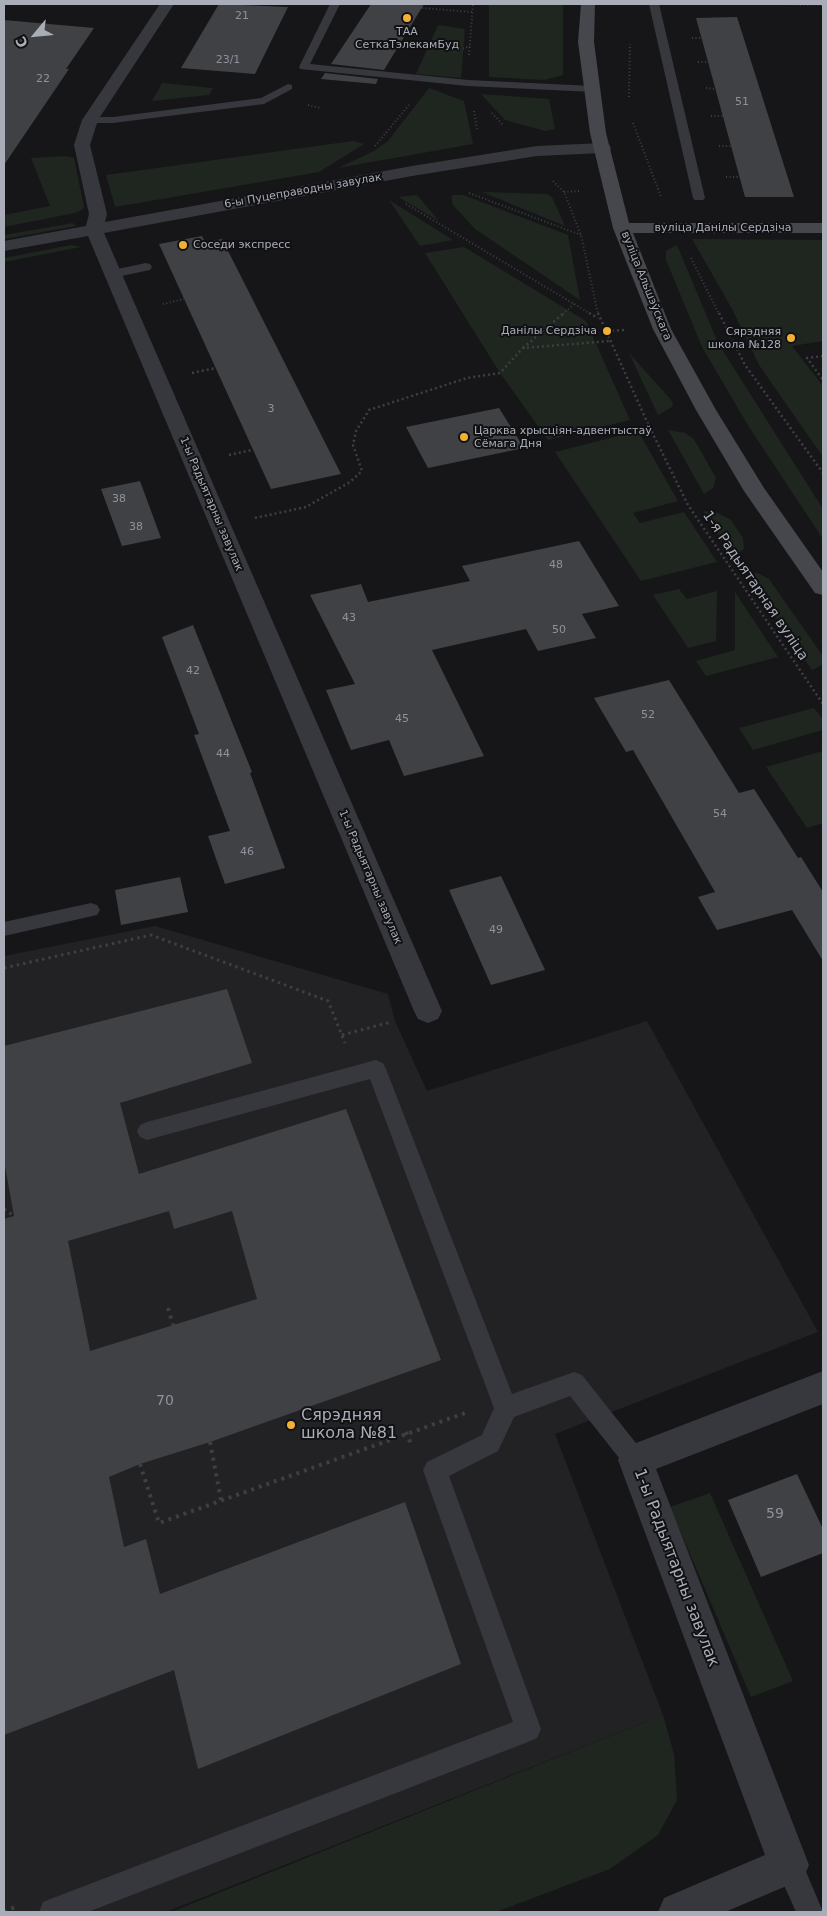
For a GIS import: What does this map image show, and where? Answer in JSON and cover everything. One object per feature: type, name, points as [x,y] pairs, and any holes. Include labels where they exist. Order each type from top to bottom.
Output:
[{"type":"main road","name":"вуліца Альшэўскага","points":[[588,4],[586,42],[598,133],[622,228],[662,329],[706,410],[755,491],[823,588]]},
{"type":"main road","name":"вуліца Данілы Сердзіча","points":[[622,228],[823,228]]},
{"type":"street","name":"1-ы Радыятарны завулак","points":[[167,4],[90,120],[82,145],[98,214],[94,230],[428,1011]]},
{"type":"street","name":"6-ы Пуцеправодны завулак","points":[[4,246],[518,154],[603,148]]},
{"type":"street","name":"1-ы Радыятарны завулак","points":[[789,1865],[635,1460],[823,1388]]},
{"type":"street","points":[[678,1912],[789,1865]]},
{"type":"lane","points":[[335,4],[304,67],[468,83],[593,89]]},
{"type":"lane","points":[[654,4],[699,198]]},
{"type":"lane","points":[[90,120],[113,120],[264,101],[288,87]]},
{"type":"lane","points":[[112,274],[146,267]]},
{"type":"lane","points":[[4,929],[91,910]]},
{"type":"lane","points":[[147,1131],[376,1069],[506,1408]]},
{"type":"lane","points":[[53,1912],[528,1729],[435,1470],[490,1443],[506,1408],[574,1383],[635,1460]]},
{"type":"lane","points":[[789,1865],[810,1912]]},
{"type":"path","points":[[473,4],[468,83],[477,130]]},
{"type":"path","points":[[779,4],[823,5]]},
{"type":"path","points":[[422,8],[472,12]]},
{"type":"path","points":[[629,106],[630,41]]},
{"type":"path","points":[[370,149],[378,144],[429,79]]},
{"type":"path","points":[[631,115],[635,134],[661,198]]},
{"type":"path","points":[[720,177],[740,177]]},
{"type":"path","name":"1-я Радыятарная вуліца","points":[[552,179],[564,192],[581,235],[599,318],[688,505],[823,704]]},
{"type":"path","points":[[462,191],[581,235]]},
{"type":"path","points":[[403,203],[599,318]]},
{"type":"path","points":[[688,253],[745,365],[823,473]]},
{"type":"path","points":[[155,305],[184,299]]},
{"type":"path","points":[[220,525],[306,507],[350,482],[362,472],[353,445],[356,432],[369,410],[467,378],[500,372],[523,348],[574,304]]},
{"type":"path","points":[[523,348],[610,341]]},
{"type":"path","points":[[823,356],[807,358],[823,380]]},
{"type":"path","points":[[184,374],[216,368]]},
{"type":"path","points":[[228,455],[252,450]]},
{"type":"path","points":[[342,1035],[428,1011]]},
{"type":"path","points":[[4,1209],[14,1216]]},
{"type":"path","points":[[168,1308],[173,1325]]},
{"type":"path","points":[[140,1464],[159,1523],[406,1432],[466,1412]]},
{"type":"path","points":[[406,1432],[413,1451]]},
{"type":"path","points":[[210,1442],[221,1500]]},
{"type":"path","points":[[4,1912],[22,1904]]},
{"type":"shaded area","points":[[489,4],[563,4],[563,75],[544,80],[489,77]]},
{"type":"shaded area","points":[[438,25],[465,29],[461,78],[416,74]]},
{"type":"shaded area","points":[[162,83],[213,88],[209,95],[152,101]]},
{"type":"shaded area","points":[[429,88],[464,101],[473,144],[338,168],[374,151],[388,141]]},
{"type":"shaded area","points":[[481,94],[549,99],[555,129],[545,131],[505,120]]},
{"type":"shaded area","points":[[353,141],[364,144],[319,172],[115,207],[106,175]]},
{"type":"shaded area","points":[[66,156],[74,158],[83,209],[75,213],[4,227],[4,215],[50,206],[31,158]]},
{"type":"shaded area","points":[[482,192],[547,194],[552,197],[565,226]]},
{"type":"shaded area","points":[[417,195],[439,221],[398,197]]},
{"type":"shaded area","points":[[452,195],[463,195],[568,235],[580,300],[475,229],[452,204]]},
{"type":"shaded area","points":[[389,200],[453,240],[420,246]]},
{"type":"shaded area","points":[[73,223],[76,226],[4,239],[4,235]]},
{"type":"shaded area","name":"Сярэдняя школа №128","points":[[692,239],[823,240],[823,341],[792,346],[823,386],[823,457],[759,365],[732,309]]},
{"type":"shaded area","points":[[71,245],[81,247],[4,262],[4,258]]},
{"type":"shaded area","points":[[677,245],[718,343],[823,509],[823,539],[749,427],[702,347],[666,260],[666,251]]},
{"type":"shaded area","points":[[464,247],[586,321],[630,420],[548,440],[500,373],[425,253]]},
{"type":"shaded area","points":[[629,353],[673,402],[672,407],[658,415]]},
{"type":"shaded area","points":[[668,430],[685,433],[694,439],[716,478],[713,488],[704,494]]},
{"type":"shaded area","points":[[638,431],[678,501],[633,513],[640,523],[684,512],[717,562],[641,581],[555,452]]},
{"type":"shaded area","points":[[703,511],[718,513],[731,520],[743,538],[744,549],[733,556]]},
{"type":"shaded area","points":[[757,573],[769,579],[823,656],[822,665],[812,670],[746,574]]},
{"type":"shaded area","points":[[679,589],[687,599],[717,591],[716,641],[688,648],[653,595]]},
{"type":"shaded area","points":[[735,592],[778,657],[706,676],[696,661],[735,650]]},
{"type":"shaded area","points":[[814,708],[823,719],[823,730],[753,750],[739,728]]},
{"type":"shaded area","points":[[823,751],[823,823],[807,828],[766,767]]},
{"type":"shaded area","name":"Сярэдняя школа №81","points":[[155,926],[388,994],[395,1021],[427,1091],[647,1021],[818,1332],[555,1434],[663,1715],[166,1912],[4,1912],[4,956]]},
{"type":"shaded area","points":[[710,1493],[793,1681],[751,1697],[670,1507]]},
{"type":"shaded area","points":[[663,1715],[674,1754],[677,1800],[658,1835],[610,1869],[496,1912],[171,1912]]},
{"type":"building","points":[[219,4],[288,7],[255,74],[181,68]]},
{"type":"building","points":[[371,4],[424,4],[384,70],[331,64]]},
{"type":"building","points":[[737,17],[794,197],[745,197],[696,18]]},
{"type":"building","points":[[4,20],[94,28],[66,69],[69,69],[4,165]]},
{"type":"building","points":[[325,73],[378,79],[376,84],[321,79]]},
{"type":"building","points":[[202,236],[205,242],[222,239],[341,474],[271,489],[159,244]]},
{"type":"building","name":"Царква хрысціян-адвентыстаў Сёмага Дня","points":[[499,408],[524,448],[428,468],[406,427]]},
{"type":"building","points":[[140,481],[161,538],[122,546],[101,489]]},
{"type":"building","points":[[579,541],[619,606],[582,614],[596,638],[538,651],[526,629],[432,650],[484,756],[404,776],[389,740],[351,750],[326,690],[355,684],[310,595],[361,584],[368,602],[470,581],[462,566]]},
{"type":"building","points":[[193,625],[252,772],[250,773],[285,868],[225,884],[208,836],[230,831],[194,735],[199,734],[162,637]]},
{"type":"building","points":[[669,680],[739,793],[754,789],[798,858],[801,857],[823,892],[823,961],[792,910],[717,930],[698,897],[715,892],[633,750],[626,752],[594,698]]},
{"type":"building","points":[[501,876],[545,970],[491,985],[449,890]]},
{"type":"building","points":[[180,877],[188,912],[121,925],[115,890]]},
{"type":"building","points":[[227,989],[252,1063],[120,1103],[139,1174],[346,1109],[441,1360],[210,1442],[140,1464],[109,1477],[124,1547],[146,1539],[160,1594],[405,1502],[461,1664],[198,1769],[174,1670],[4,1735],[4,1219],[14,1216],[4,1161],[4,1046]],"holes":[[[169,1211],[174,1229],[232,1211],[257,1299],[90,1351],[68,1241]]]},
{"type":"building","points":[[797,1474],[823,1529],[823,1553],[761,1577],[728,1500]]},
{"type":"place","name":"ТАА СеткаТэлекамБуд","points":[[407,18]]},
{"type":"place","name":"Соседи экспресс","points":[[183,245]]},
{"type":"place","name":"Данілы Сердзіча","points":[[607,331]]},
{"type":"place","name":"Сярэдняя школа №128","points":[[791,338]]},
{"type":"place","name":"Царква хрысціян-адвентыстаў Сёмага Дня","points":[[464,437]]},
{"type":"place","name":"Сярэдняя школа №81","points":[[291,1425]]}]
